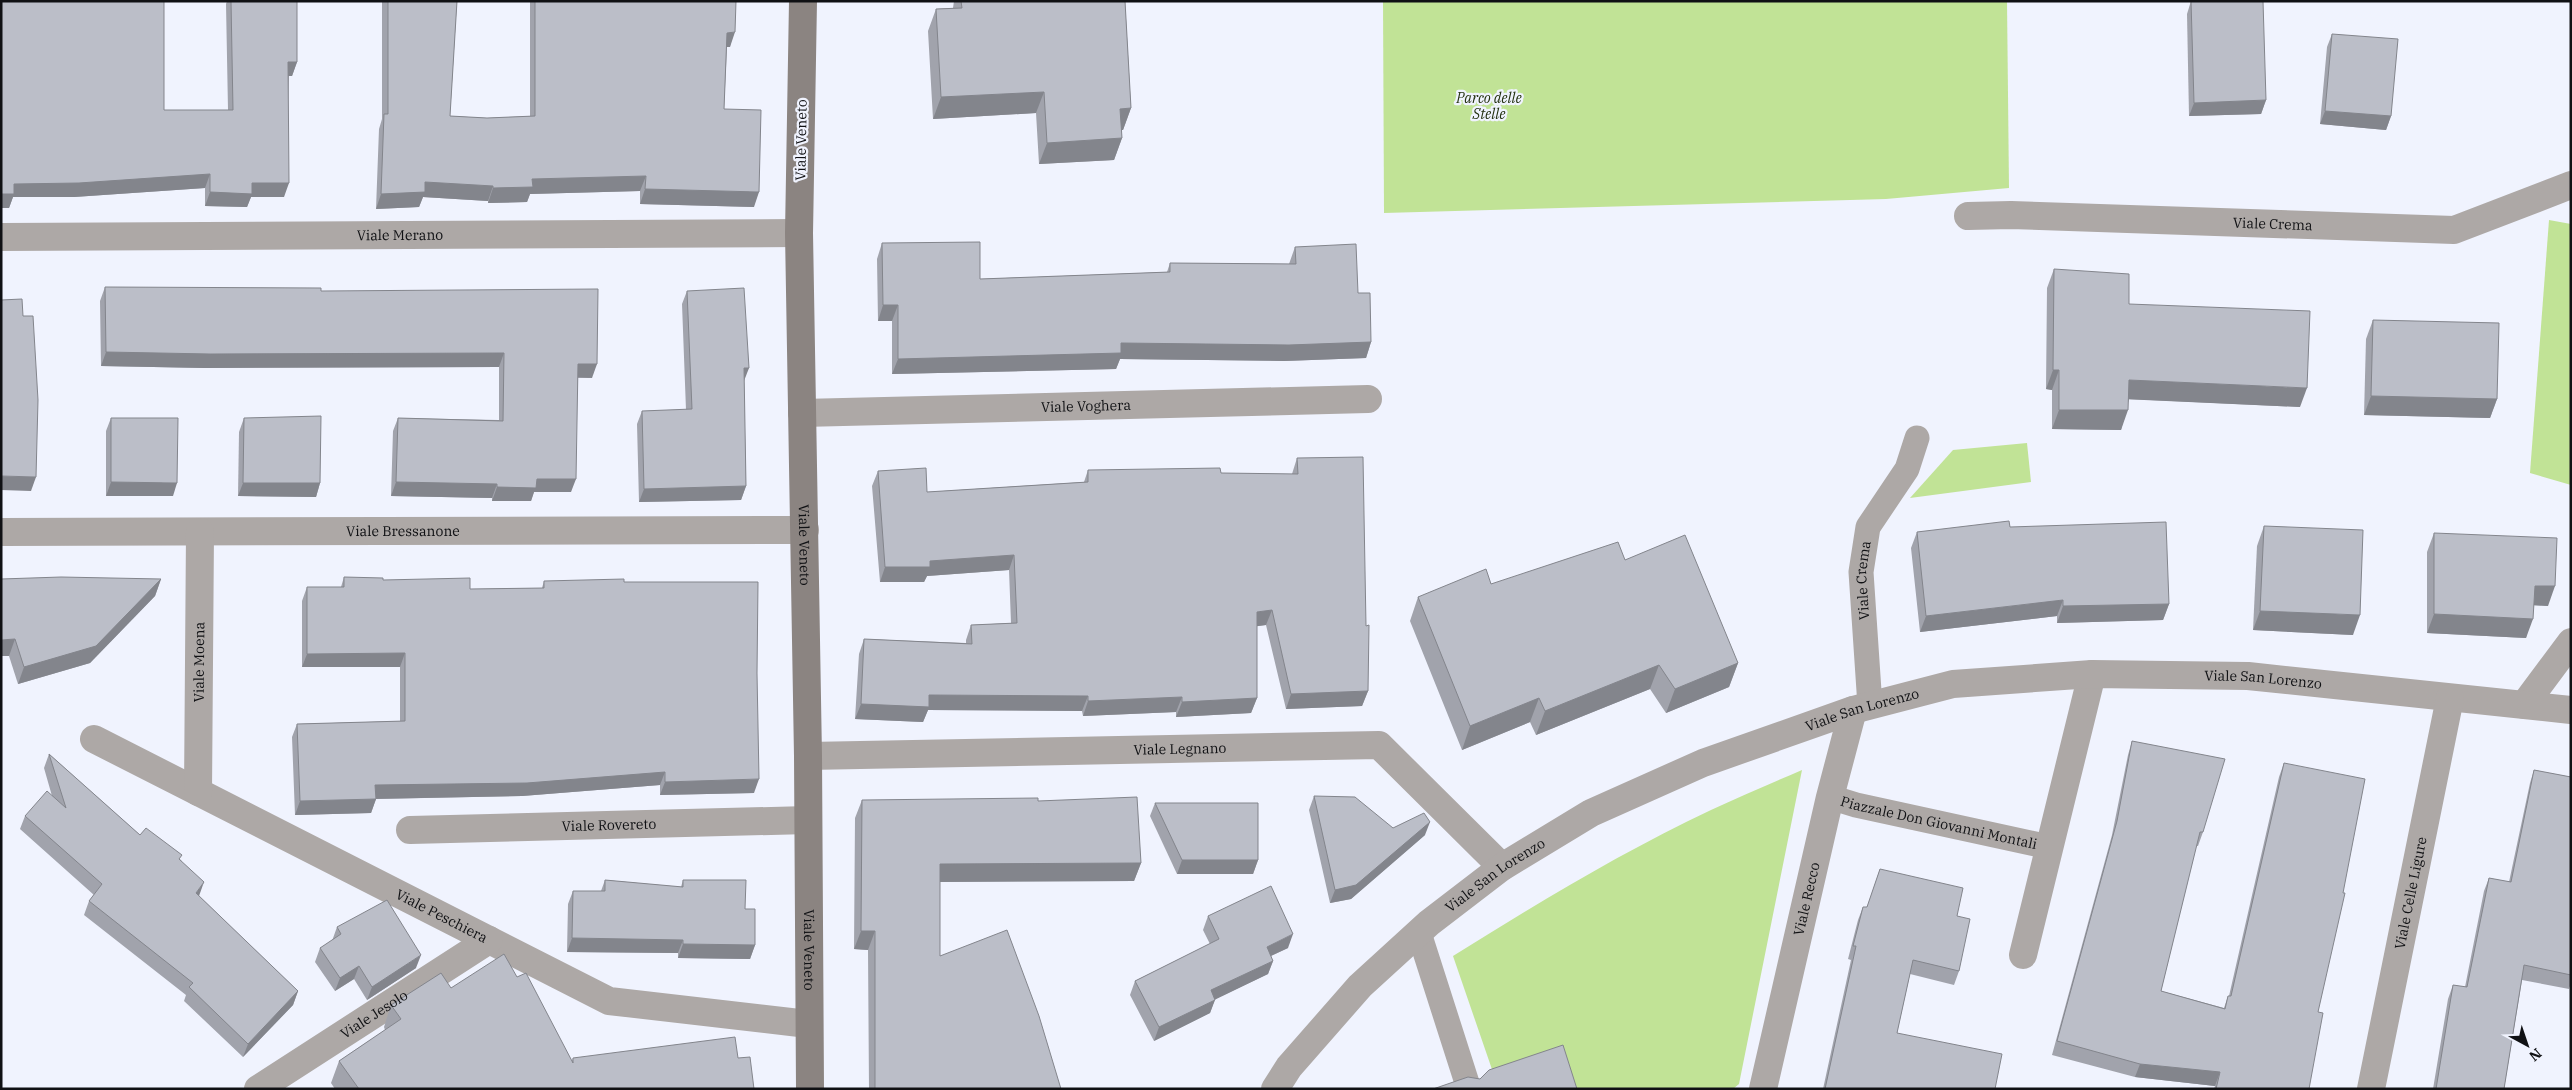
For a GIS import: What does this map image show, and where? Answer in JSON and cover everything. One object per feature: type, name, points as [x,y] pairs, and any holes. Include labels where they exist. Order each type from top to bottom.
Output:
[{"type":"main road","name":"Viale Veneto","points":[[803,1],[799,233],[808,756],[808,1024],[810,1089]]},
{"type":"street","name":"Viale Crema","points":[[1968,216],[2020,215],[2454,230],[2571,185]]},
{"type":"street","name":"Viale Merano","points":[[1,237],[799,233]]},
{"type":"street","name":"Viale Voghera","points":[[802,413],[1368,399]]},
{"type":"street","name":"Viale Bressanone","points":[[1,532],[804,530]]},
{"type":"street","name":"Viale Moena","points":[[198,792],[200,532]]},
{"type":"street","points":[[2524,705],[2571,642]]},
{"type":"street","name":"Viale San Lorenzo","points":[[1275,1089],[1289,1067],[1360,986],[1419,933],[1502,867],[1600,809],[1703,763],[1861,708],[1953,684],[2092,674],[2248,676],[2571,710]]},
{"type":"street","name":"Piazzale Don Giovanni Montali","points":[[2023,955],[2092,674]]},
{"type":"street","name":"Viale Celle Ligure","points":[[2371,1089],[2450,698]]},
{"type":"street","name":"Viale Recco","points":[[1763,1089],[1830,797],[1861,708]]},
{"type":"street","name":"Viale Peschiera","points":[[94,739],[609,1001],[808,1024]]},
{"type":"street","name":"Viale Legnano","points":[[808,756],[1379,745],[1502,867]]},
{"type":"street","name":"Viale Rovereto","points":[[410,830],[808,820]]},
{"type":"street","name":"Viale Jesolo","points":[[269,1086],[489,940]]},
{"type":"lane","name":"Viale Crema","points":[[1861,708],[1861,572],[1868,527],[1907,469],[1917,438]]},
{"type":"lane","name":"Piazzale Don Giovanni Montali","points":[[1830,797],[2049,847]]},
{"type":"lane","points":[[1419,933],[1468,1086]]},
{"type":"green space","name":"Parco delle Stelle","points":[[1383,1],[2007,1],[2009,188],[1886,199],[1384,213]]},
{"type":"green space","points":[[2549,220],[2571,224],[2571,485],[2530,473]]},
{"type":"green space","points":[[2027,443],[2031,482],[1910,498],[1953,450]]},
{"type":"green space","points":[[1802,770],[1739,1084],[1733,1089],[1571,1089],[1496,1081],[1453,956],[1548,898],[1645,843],[1711,810]]},
{"type":"building","points":[[1,1],[164,1],[164,110],[233,110],[231,1],[297,1],[297,62],[288,62],[289,183],[252,183],[252,194],[210,192],[210,174],[79,183],[14,184],[14,194],[1,194]]},
{"type":"building","points":[[388,1],[457,1],[450,116],[487,118],[535,116],[535,1],[736,1],[735,32],[727,33],[724,109],[761,110],[759,192],[645,189],[646,176],[532,179],[533,187],[493,188],[493,186],[425,182],[425,192],[381,194],[384,114],[388,114]]},
{"type":"building","points":[[961,1],[1125,1],[1131,108],[1120,109],[1122,138],[1047,143],[1044,92],[941,97],[936,9],[962,8]]},
{"type":"building","points":[[2191,1],[2263,1],[2266,100],[2194,103]]},
{"type":"building","points":[[2332,34],[2398,39],[2391,116],[2325,111]]},
{"type":"building","points":[[980,242],[980,279],[1170,272],[1170,263],[1296,264],[1295,247],[1356,244],[1358,293],[1370,293],[1371,342],[1289,345],[1121,343],[1121,353],[898,359],[898,305],[883,305],[882,243]]},
{"type":"building","points":[[2054,269],[2129,274],[2129,304],[2310,311],[2307,388],[2129,380],[2128,410],[2059,410],[2059,370],[2053,370]]},
{"type":"building","points":[[105,287],[321,288],[321,291],[598,289],[597,364],[578,364],[576,479],[537,479],[536,488],[497,487],[497,484],[396,482],[398,418],[503,421],[504,353],[210,354],[106,352]]},
{"type":"building","points":[[744,288],[749,368],[744,368],[746,486],[644,489],[642,411],[692,409],[687,291]]},
{"type":"building","points":[[22,299],[23,316],[33,316],[38,400],[36,477],[1,476],[1,300]]},
{"type":"building","points":[[2373,320],[2499,323],[2497,399],[2371,396]]},
{"type":"building","points":[[321,416],[320,483],[243,483],[244,418]]},
{"type":"building","points":[[111,418],[178,418],[177,483],[111,482]]},
{"type":"building","points":[[1363,457],[1366,626],[1369,625],[1368,691],[1291,694],[1272,610],[1257,612],[1257,698],[1182,702],[1182,697],[1088,701],[1088,696],[929,695],[929,707],[861,704],[864,639],[972,644],[971,625],[1017,623],[1014,555],[930,561],[930,567],[885,567],[878,471],[926,468],[927,492],[1088,482],[1088,470],[1220,468],[1221,473],[1298,474],[1297,458]]},
{"type":"building","points":[[2009,521],[2010,527],[2166,522],[2169,604],[2063,606],[2063,600],[1926,616],[1917,532]]},
{"type":"building","points":[[2264,526],[2363,530],[2360,615],[2260,611]]},
{"type":"building","points":[[2434,533],[2557,538],[2555,586],[2535,586],[2533,619],[2434,614]]},
{"type":"building","points":[[1685,535],[1738,663],[1675,689],[1659,665],[1545,711],[1539,698],[1470,726],[1418,597],[1486,569],[1491,584],[1618,542],[1625,560]]},
{"type":"building","points":[[61,577],[161,579],[96,646],[24,667],[15,639],[1,640],[1,579]]},
{"type":"building","points":[[344,577],[383,578],[383,580],[470,578],[470,589],[544,588],[544,581],[624,579],[624,582],[758,582],[759,779],[665,782],[665,772],[527,783],[375,785],[376,799],[300,801],[297,724],[405,721],[405,653],[307,654],[307,587],[344,587]]},
{"type":"building","points":[[2132,741],[2225,759],[2203,832],[2200,832],[2161,991],[2225,1009],[2228,996],[2231,996],[2284,763],[2365,779],[2343,893],[2345,893],[2318,1012],[2323,1013],[2309,1089],[2216,1089],[2220,1072],[2140,1064],[2057,1041],[2117,821]]},
{"type":"building","points":[[49,754],[140,835],[146,828],[182,855],[179,859],[204,882],[196,893],[298,991],[248,1044],[189,987],[193,983],[89,901],[102,884],[25,816],[47,791],[66,808]]},
{"type":"building","points":[[2534,770],[2571,777],[2571,975],[2524,965],[2504,1089],[2436,1089],[2453,985],[2467,987],[2489,878],[2511,882]]},
{"type":"building","points":[[1314,796],[1355,797],[1393,828],[1424,813],[1430,822],[1356,885],[1335,890]]},
{"type":"building","points":[[1137,797],[1141,863],[940,864],[940,956],[1007,930],[1039,1016],[1061,1089],[875,1089],[875,931],[861,931],[862,800],[1038,798],[1038,801]]},
{"type":"building","points":[[1155,803],[1258,803],[1258,860],[1182,860]]},
{"type":"building","points":[[1880,869],[1963,888],[1957,916],[1970,919],[1959,971],[1913,960],[1897,1033],[2002,1054],[1995,1089],[1825,1089],[1856,946],[1853,946],[1863,907],[1867,907]]},
{"type":"building","points":[[605,880],[683,887],[683,880],[746,880],[745,909],[755,909],[755,945],[683,944],[683,940],[572,938],[573,891],[605,891]]},
{"type":"building","points":[[1271,886],[1293,934],[1267,947],[1273,961],[1211,990],[1215,1000],[1159,1027],[1135,981],[1219,939],[1208,916]]},
{"type":"building","points":[[387,900],[421,955],[372,987],[359,966],[340,978],[320,948],[341,934],[337,927]]},
{"type":"building","points":[[504,954],[517,977],[526,973],[573,1063],[573,1058],[735,1037],[738,1058],[750,1057],[754,1089],[359,1089],[339,1061],[401,1019],[391,1005],[441,973],[451,988]]},
{"type":"building","points":[[1563,1045],[1577,1089],[1433,1089],[1468,1077],[1480,1079],[1489,1070]]}]
